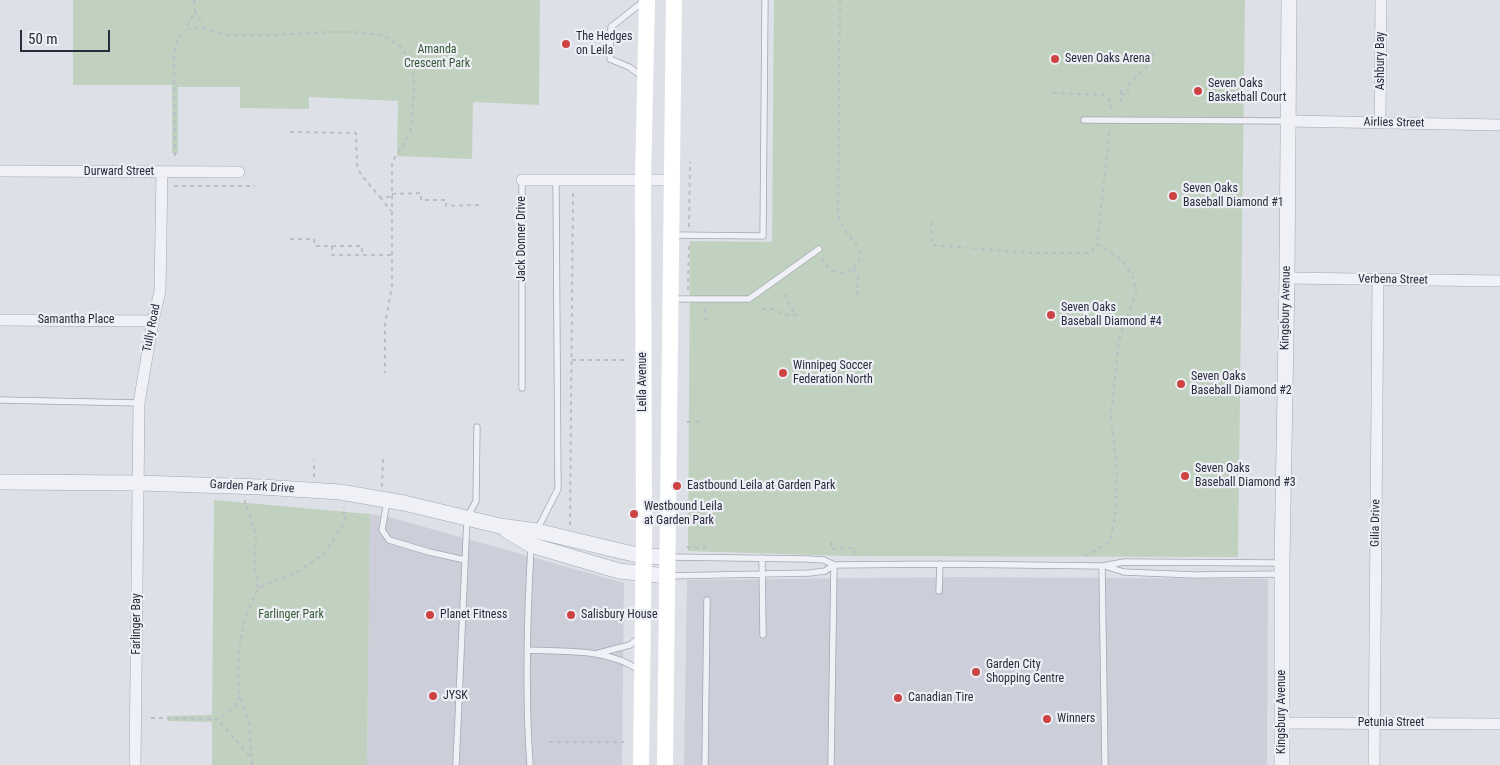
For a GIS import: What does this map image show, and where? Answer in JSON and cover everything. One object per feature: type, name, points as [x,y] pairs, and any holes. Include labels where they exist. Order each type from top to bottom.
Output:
[{"type":"main road","name":"Leila Avenue","points":[[641,765],[643,180],[646,0]]},
{"type":"main road","points":[[665,765],[674,0]]},
{"type":"street","name":"Kingsbury Avenue","points":[[1282,765],[1282,569],[1289,0]]},
{"type":"street","name":"Ashbury Bay","points":[[1380,123],[1381,0]]},
{"type":"street","name":"Airlies Street","points":[[1288,121],[1500,125]]},
{"type":"street","name":"Durward Street","points":[[0,171],[238,172]]},
{"type":"street","name":"Tully Road","points":[[138,483],[139,403],[160,291],[162,172]]},
{"type":"street","name":"Jack Donner Drive","points":[[522,180],[672,180]]},
{"type":"street","name":"Verbena Street","points":[[1287,278],[1500,281]]},
{"type":"street","name":"Gilia Drive","points":[[1374,765],[1378,280]]},
{"type":"street","name":"Samantha Place","points":[[0,320],[153,321]]},
{"type":"street","name":"Garden Park Drive","points":[[0,482],[138,483],[345,493],[500,526],[618,571],[642,575],[667,576]]},
{"type":"street","name":"Farlinger Bay","points":[[135,765],[138,483]]},
{"type":"street","name":"Garden Park Drive","points":[[534,538],[643,556],[667,557]]},
{"type":"street","name":"Petunia Street","points":[[1282,723],[1500,724]]},
{"type":"lane","points":[[646,0],[611,27],[610,59],[629,67],[646,78]]},
{"type":"lane","points":[[672,235],[763,236],[765,0]]},
{"type":"lane","points":[[1084,120],[1288,121]]},
{"type":"lane","name":"Jack Donner Drive","points":[[522,180],[522,388]]},
{"type":"lane","points":[[530,765],[528,607],[534,538],[558,489],[556,180]]},
{"type":"lane","points":[[670,299],[749,299],[819,249]]},
{"type":"lane","points":[[0,400],[139,403]]},
{"type":"lane","points":[[456,765],[467,518],[476,501],[477,427]]},
{"type":"lane","points":[[384,500],[382,530],[389,540],[429,552],[466,560]]},
{"type":"lane","points":[[667,557],[824,560],[834,565],[1102,566],[1124,562],[1282,569]]},
{"type":"lane","points":[[762,558],[763,635]]},
{"type":"lane","points":[[939,591],[940,564]]},
{"type":"lane","points":[[667,576],[825,571],[834,565]]},
{"type":"lane","points":[[831,765],[834,565]]},
{"type":"lane","points":[[1102,566],[1124,572],[1195,575],[1282,569]]},
{"type":"lane","points":[[1102,566],[1104,765]]},
{"type":"lane","points":[[705,765],[707,600]]},
{"type":"lane","points":[[597,654],[630,645],[642,635]]},
{"type":"lane","points":[[528,650],[597,654],[614,657],[642,672]]},
{"type":"path","points":[[194,0],[195,11],[204,28]]},
{"type":"path","points":[[819,249],[824,262],[832,271],[838,273],[844,273],[853,269],[859,262],[859,249],[844,230],[838,215],[840,0]]},
{"type":"path","points":[[175,156],[175,44],[180,34],[186,29],[195,11]]},
{"type":"path","points":[[186,29],[204,28],[225,36],[353,32],[382,35],[399,46],[413,66],[414,92],[411,129],[406,141],[392,162],[392,286],[385,324],[385,373]]},
{"type":"path","points":[[1121,94],[1128,94],[1128,84],[1152,62],[1154,51]]},
{"type":"path","points":[[1121,90],[1121,102]]},
{"type":"path","points":[[931,222],[932,245],[1031,253],[1091,253],[1097,244],[1111,102],[1105,95],[1053,93]]},
{"type":"path","points":[[290,132],[356,133],[357,165],[362,175],[392,212]]},
{"type":"path","points":[[688,299],[690,162]]},
{"type":"path","points":[[162,186],[255,186]]},
{"type":"path","points":[[570,525],[573,191]]},
{"type":"path","points":[[380,197],[420,193],[421,200],[446,200],[446,206],[479,206]]},
{"type":"path","points":[[290,239],[314,239],[315,246],[362,246],[362,255]]},
{"type":"path","points":[[1084,566],[1084,557],[1110,542],[1116,517],[1117,470],[1112,415],[1119,340],[1136,293],[1133,277],[1122,260],[1097,244]]},
{"type":"path","points":[[332,246],[332,255],[392,255]]},
{"type":"path","points":[[853,269],[858,275],[857,296]]},
{"type":"path","points":[[762,309],[797,315],[788,303],[785,294]]},
{"type":"path","points":[[705,308],[706,323]]},
{"type":"path","points":[[572,360],[627,360]]},
{"type":"path","points":[[687,422],[701,422]]},
{"type":"path","points":[[383,459],[384,500]]},
{"type":"path","points":[[313,490],[314,460]]},
{"type":"path","points":[[245,487],[245,506],[247,506],[256,535],[255,567],[258,588],[245,618],[239,649],[238,681],[240,696],[249,722],[252,765]]},
{"type":"path","points":[[258,588],[299,571],[324,554],[344,523],[346,513],[343,512],[345,493]]},
{"type":"path","points":[[687,547],[704,548],[704,540]]},
{"type":"path","points":[[831,542],[831,549],[854,548],[854,556]]},
{"type":"path","points":[[151,718],[216,720],[225,716],[236,705],[240,696]]},
{"type":"path","points":[[216,720],[252,758]]},
{"type":"path","points":[[549,742],[624,742]]},
{"type":"shaded area","points":[[370,514],[389,517],[624,583],[622,765],[367,765]]},
{"type":"shaded area","name":"Garden City Shopping Centre","points":[[958,577],[1268,579],[1267,765],[684,765],[687,580]]},
{"type":"green space","name":"Amanda Crescent Park","points":[[73,0],[540,0],[539,105],[473,102],[472,159],[397,156],[398,101],[309,97],[309,109],[240,108],[240,87],[178,87],[178,154],[172,153],[172,85],[73,85]]},
{"type":"green space","points":[[774,0],[1245,0],[1238,557],[847,556],[688,551],[690,241],[772,242]]},
{"type":"green space","name":"Farlinger Park","points":[[214,500],[370,514],[367,765],[212,765],[212,722],[167,721],[167,716],[212,715]]},
{"type":"place","name":"The Hedges on Leila","points":[[566,44]]},
{"type":"place","name":"Seven Oaks Arena","points":[[1055,59]]},
{"type":"place","name":"Seven Oaks Basketball Court","points":[[1198,91]]},
{"type":"place","name":"Seven Oaks Baseball Diamond #1","points":[[1173,196]]},
{"type":"place","name":"Seven Oaks Baseball Diamond #4","points":[[1051,315]]},
{"type":"place","name":"Winnipeg Soccer Federation North","points":[[783,373]]},
{"type":"place","name":"Seven Oaks Baseball Diamond #2","points":[[1181,384]]},
{"type":"place","name":"Seven Oaks Baseball Diamond #3","points":[[1185,476]]},
{"type":"place","name":"Eastbound Leila at Garden Park","points":[[677,486]]},
{"type":"place","name":"Westbound Leila at Garden Park","points":[[634,514]]},
{"type":"place","name":"Planet Fitness","points":[[430,615]]},
{"type":"place","name":"Salisbury House","points":[[571,615]]},
{"type":"place","name":"Garden City Shopping Centre","points":[[976,672]]},
{"type":"place","name":"JYSK","points":[[433,696]]},
{"type":"place","name":"Canadian Tire","points":[[898,698]]},
{"type":"place","name":"Winners","points":[[1047,719]]}]
